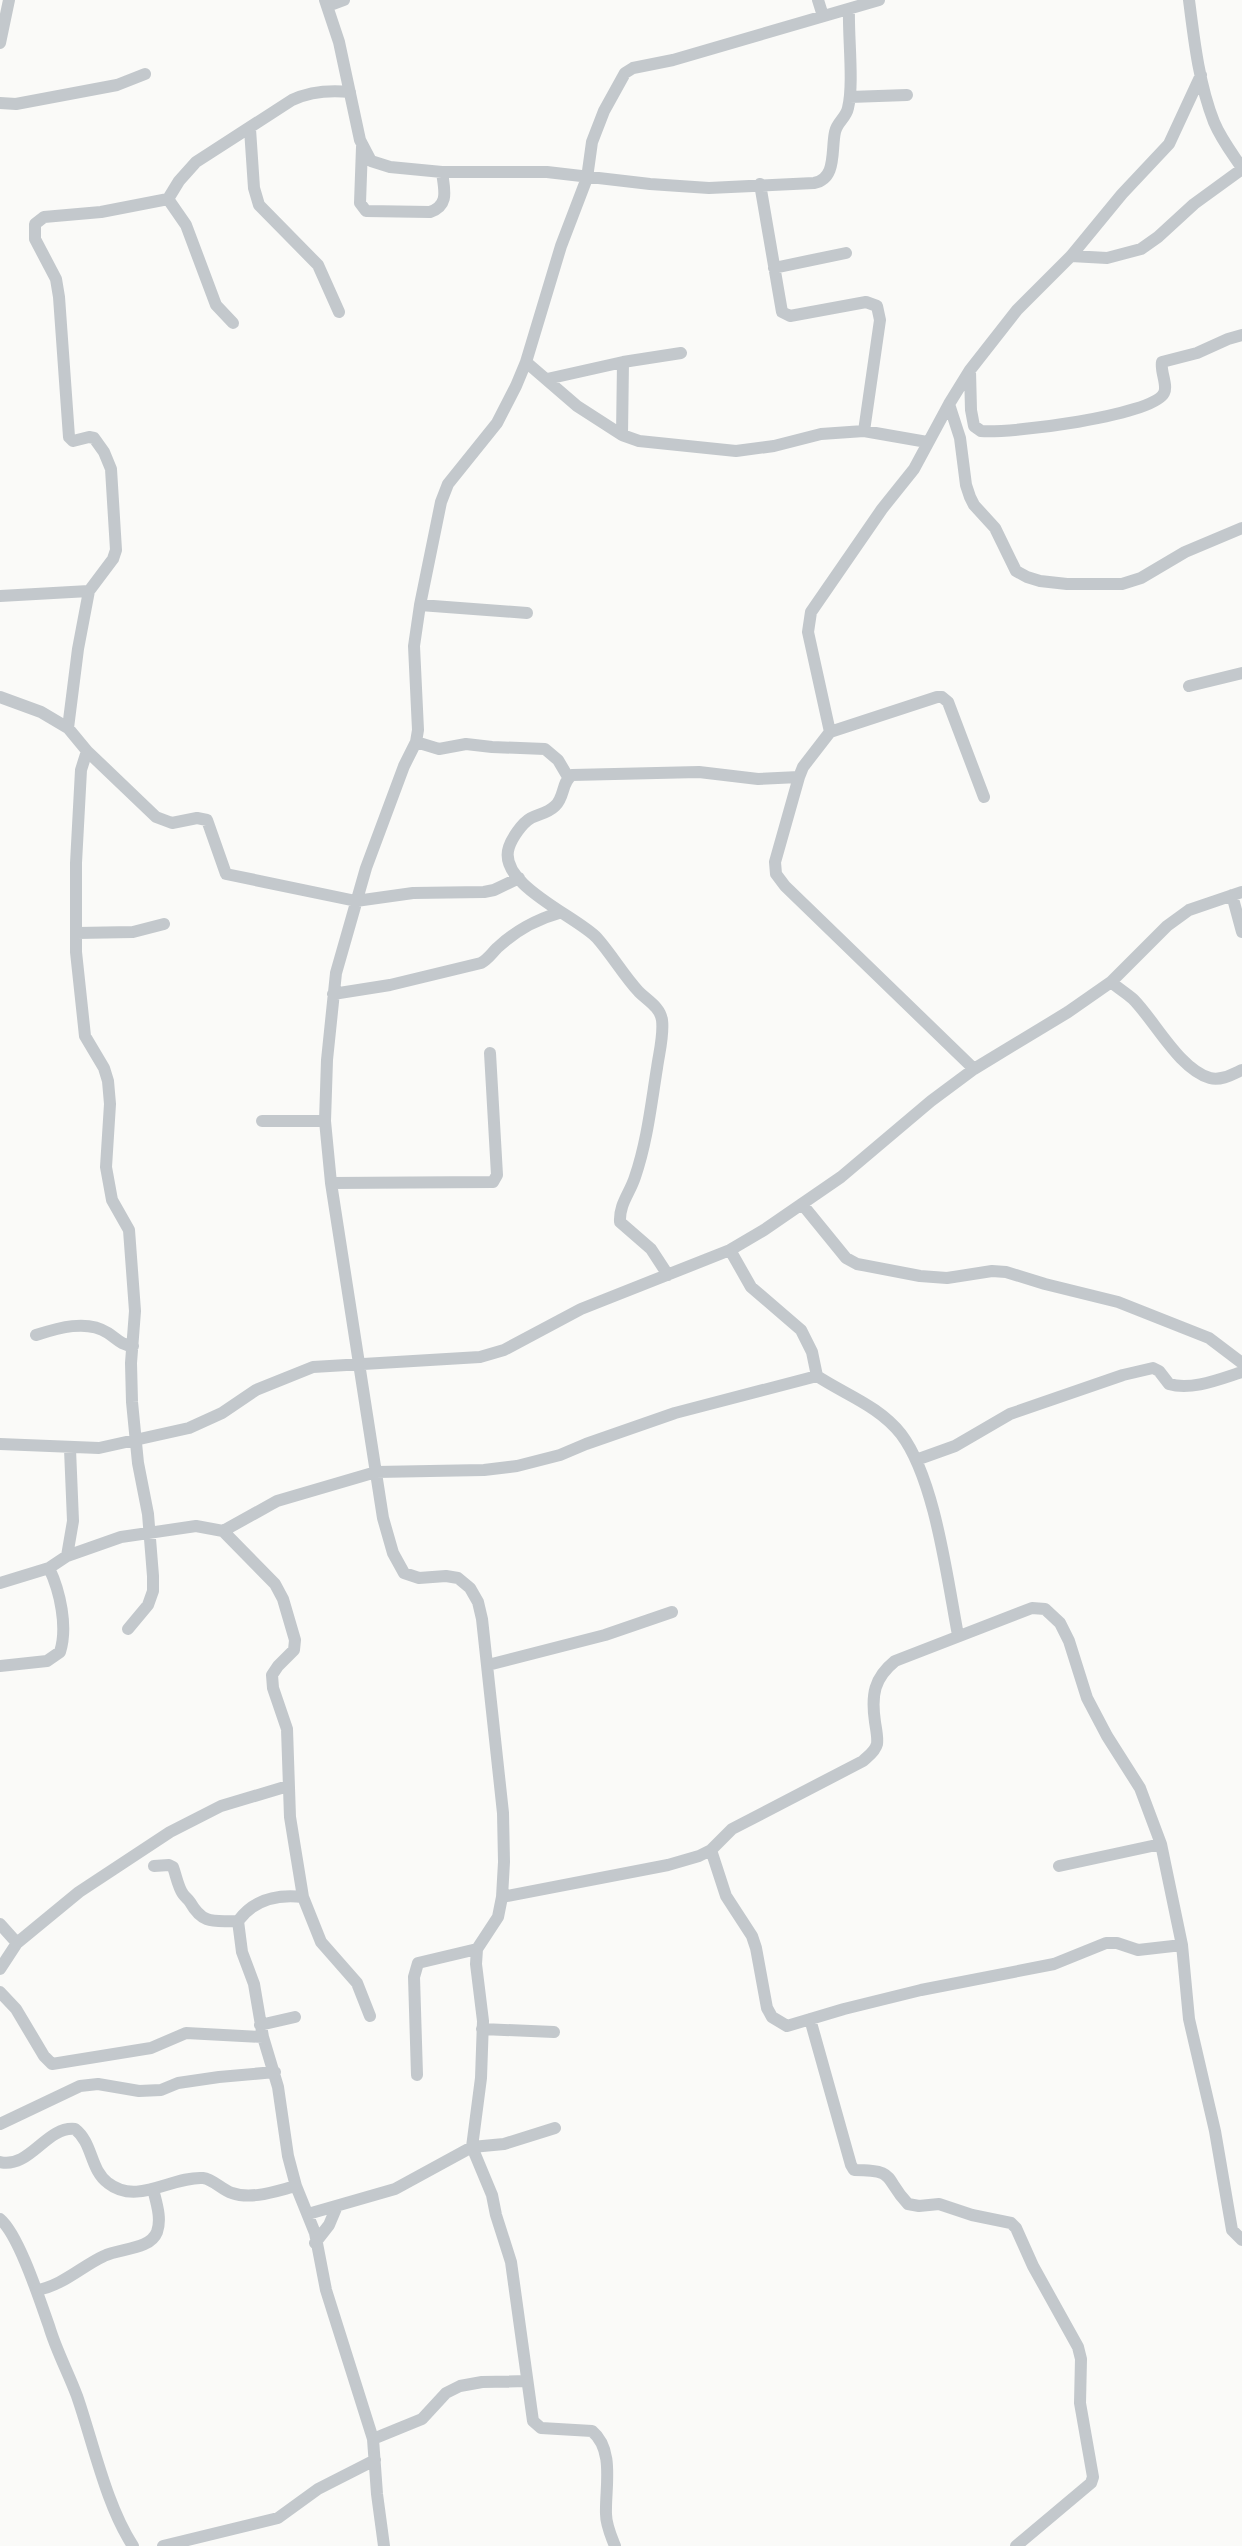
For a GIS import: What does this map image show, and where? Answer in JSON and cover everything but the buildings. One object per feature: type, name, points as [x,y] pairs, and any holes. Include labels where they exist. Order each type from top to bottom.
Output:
[{"type":"street","points":[[0,43],[9,0]]},
{"type":"street","points":[[344,0],[326,3],[362,147],[360,203],[366,211],[437,210],[445,195],[442,172]]},
{"type":"street","points":[[818,0],[823,16]]},
{"type":"street","points":[[615,2546],[606,2515],[607,2461],[601,2441],[592,2431],[550,2429],[537,2426],[533,2421],[511,2262],[492,2195],[472,2147],[481,2078],[482,2029],[477,1949],[498,1917],[502,1897],[503,1813],[488,1665],[482,1619],[478,1602],[470,1588],[458,1578],[413,1577],[404,1573],[397,1564],[383,1518],[331,1183],[325,1121],[333,994],[356,901],[387,810],[416,742],[418,730],[414,646],[419,605],[441,502],[448,484],[497,423],[526,362],[561,246],[587,178],[592,142],[604,111],[625,73],[633,68],[673,60],[879,0]]},
{"type":"street","points":[[1071,256],[1107,258],[1141,249],[1242,168],[1214,121],[1202,75],[1189,0]]},
{"type":"street","points":[[362,147],[371,161],[390,167],[442,172],[547,172],[709,188],[814,183],[824,180],[830,173],[836,127],[847,113],[850,97],[849,9]]},
{"type":"street","points":[[0,103],[16,104],[117,85],[145,74]]},
{"type":"street","points":[[830,732],[808,632],[811,612],[882,509],[914,469],[970,370],[1017,310],[1071,256],[1122,194],[1169,144],[1202,75]]},
{"type":"street","points":[[68,728],[89,591],[113,559],[116,550],[111,469],[94,438],[74,441],[69,437],[59,297],[55,279],[38,247],[34,228],[37,220],[44,217],[101,212],[168,199],[196,162],[304,95],[333,90],[350,92]]},
{"type":"street","points":[[850,97],[907,95]]},
{"type":"street","points":[[250,129],[254,188],[259,205],[318,265],[339,312]]},
{"type":"street","points":[[760,184],[782,312],[785,315],[866,302],[877,306],[880,320],[864,431]]},
{"type":"street","points":[[168,199],[186,225],[216,305],[233,323]]},
{"type":"street","points":[[774,268],[846,253]]},
{"type":"street","points":[[970,370],[971,410],[974,426],[981,431],[1101,418],[1136,411],[1163,396],[1163,362],[1197,353],[1242,335]]},
{"type":"street","points":[[547,379],[623,362],[681,353]]},
{"type":"street","points":[[526,362],[577,406],[622,435],[639,441],[736,451],[774,446],[821,434],[864,431],[927,442]]},
{"type":"street","points":[[622,435],[623,362]]},
{"type":"street","points":[[949,404],[960,438],[966,485],[974,505],[995,528],[1016,571],[1027,577],[1067,584],[1122,584],[1141,578],[1185,552],[1242,528]]},
{"type":"street","points":[[0,596],[89,591]]},
{"type":"street","points":[[419,605],[527,613]]},
{"type":"street","points":[[1189,687],[1242,673]]},
{"type":"street","points":[[0,696],[41,712],[68,728],[87,751],[156,817],[172,823],[197,818],[207,820],[226,874],[356,901],[412,893],[484,892],[519,878]]},
{"type":"street","points":[[974,1069],[810,911],[776,874],[775,862],[803,767],[830,732],[937,697],[948,702],[984,797]]},
{"type":"street","points":[[416,742],[439,750],[466,744],[545,749],[558,760],[568,777]]},
{"type":"street","points":[[87,751],[83,757],[76,863],[76,952],[85,1036],[104,1068],[108,1081],[110,1104],[106,1167],[112,1200],[129,1230],[135,1311],[132,1402],[149,1532],[153,1591],[141,1616],[128,1629]]},
{"type":"street","points":[[668,1275],[651,1249],[620,1222],[619,1212],[635,1180],[648,1125],[659,1056],[661,1017],[656,1006],[639,992],[595,935],[559,913],[512,872],[509,848],[524,824],[559,802],[568,777],[576,774],[699,772],[758,779],[799,777]]},
{"type":"street","points":[[0,1444],[70,1449],[99,1448],[190,1428],[222,1413],[256,1390],[313,1367],[480,1357],[504,1350],[581,1309],[730,1250],[802,1204],[870,1154],[931,1101],[974,1069],[1068,1013],[1111,982],[1167,926],[1189,910],[1237,894],[1242,932]]},
{"type":"street","points":[[333,994],[390,985],[481,963],[534,922],[559,913]]},
{"type":"street","points":[[77,933],[133,932],[164,924]]},
{"type":"street","points":[[1111,982],[1133,999],[1178,1053],[1196,1070],[1210,1078],[1242,1070]]},
{"type":"street","points":[[331,1183],[493,1182],[497,1175],[490,1053]]},
{"type":"street","points":[[262,1121],[325,1121]]},
{"type":"street","points":[[802,1204],[846,1258],[857,1264],[920,1276],[947,1278],[992,1271],[1006,1272],[1118,1302],[1209,1338],[1242,1363]]},
{"type":"street","points":[[730,1250],[751,1287],[801,1330],[812,1352],[817,1376]]},
{"type":"street","points":[[36,1335],[68,1327],[97,1327],[122,1345],[133,1346]]},
{"type":"street","points":[[916,1460],[955,1446],[1010,1414],[1122,1375],[1153,1368],[1159,1371],[1168,1384],[1182,1385],[1200,1384],[1242,1372]]},
{"type":"street","points":[[223,1531],[277,1501],[376,1472],[484,1470],[530,1464],[675,1413],[817,1376],[871,1406],[900,1433],[916,1460],[935,1519],[958,1635]]},
{"type":"street","points":[[67,1556],[73,1521],[70,1449]]},
{"type":"street","points":[[0,1583],[49,1568],[67,1556],[121,1537],[196,1526],[223,1531],[275,1584],[293,1625],[295,1640],[294,1650],[272,1675],[273,1688],[286,1729],[290,1817],[303,1897],[321,1942],[357,1983],[370,2016]]},
{"type":"street","points":[[0,1666],[47,1661],[60,1652],[62,1631],[59,1594],[49,1568]]},
{"type":"street","points":[[502,1897],[668,1864],[711,1850],[732,1829],[863,1761],[877,1746],[874,1689],[879,1677],[895,1661],[958,1635],[1041,1607],[1060,1622],[1069,1641],[1083,1688],[1098,1721],[1140,1788],[1161,1844],[1182,1945],[1189,2018],[1215,2131],[1232,2230],[1242,2240]]},
{"type":"street","points":[[488,1665],[605,1635],[672,1612]]},
{"type":"street","points":[[0,1969],[17,1943],[79,1892],[170,1832],[221,1806],[288,1786]]},
{"type":"street","points":[[1059,1866],[1161,1844]]},
{"type":"street","points":[[711,1850],[726,1896],[752,1936],[767,2008],[772,2017],[787,2026],[921,1990],[1054,1964],[1106,1943],[1117,1943],[1138,1950],[1182,1945]]},
{"type":"street","points":[[154,1866],[173,1867],[181,1891],[195,1913],[202,1918],[238,1921]]},
{"type":"street","points":[[303,1897],[285,1895],[258,1902],[246,1909],[238,1921],[242,1952],[254,1984],[262,2031],[275,2072],[284,2136],[296,2186],[315,2233],[326,2290],[373,2439],[384,2546]]},
{"type":"street","points":[[0,1924],[17,1943]]},
{"type":"street","points":[[417,2075],[414,1977],[418,1963],[477,1949]]},
{"type":"street","points":[[0,1992],[16,2009],[44,2056],[52,2064],[151,2048],[186,2032],[262,2031],[295,2017]]},
{"type":"street","points":[[810,2019],[851,2165],[855,2170],[875,2169],[884,2172],[908,2204],[939,2204],[972,2215],[1011,2223],[1078,2347],[1081,2359],[1080,2403],[1093,2477],[1091,2483],[1016,2546]]},
{"type":"street","points":[[482,2029],[554,2032]]},
{"type":"street","points":[[0,2124],[80,2086],[98,2084],[139,2091],[161,2090],[178,2083],[275,2072]]},
{"type":"street","points":[[308,2214],[395,2189],[472,2147],[504,2144],[555,2128]]},
{"type":"street","points":[[0,2162],[11,2163],[58,2131],[75,2129],[82,2134],[99,2174],[109,2184],[121,2190],[133,2192],[203,2178],[224,2190],[244,2195],[296,2186]]},
{"type":"street","points":[[37,2290],[55,2285],[106,2255],[150,2241],[157,2233],[159,2223],[153,2189]]},
{"type":"street","points":[[315,2243],[329,2225],[337,2206]]},
{"type":"street","points":[[0,2219],[10,2231],[37,2290],[76,2394],[108,2494],[133,2546]]},
{"type":"street","points":[[373,2439],[422,2419],[446,2393],[460,2386],[482,2382],[527,2381]]},
{"type":"street","points":[[163,2546],[278,2518],[318,2489],[375,2460]]}]
